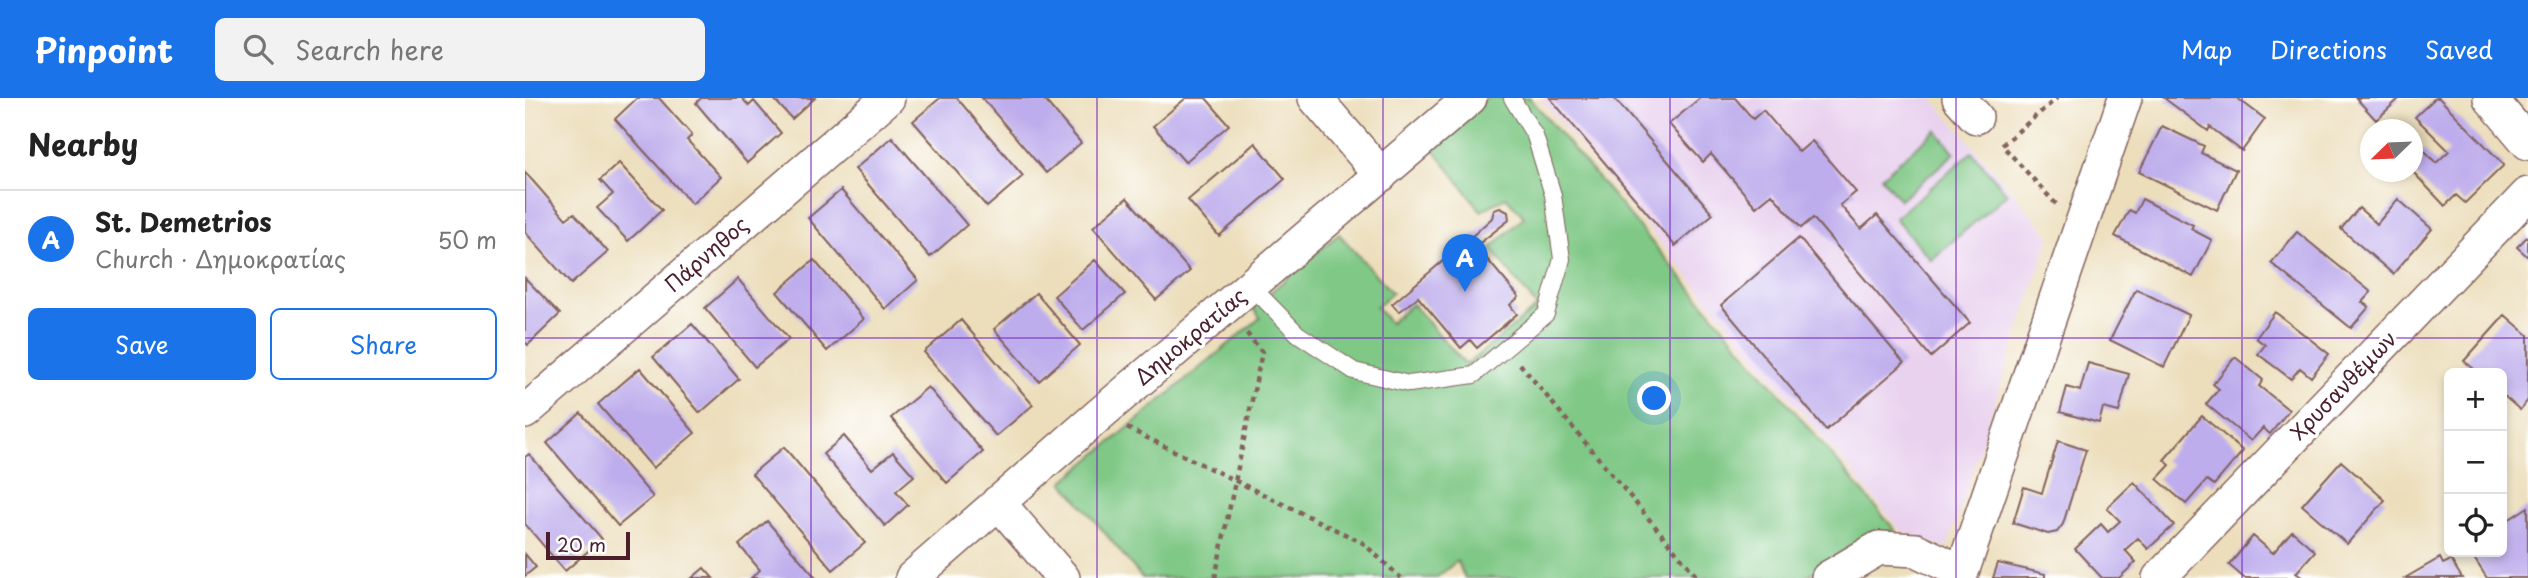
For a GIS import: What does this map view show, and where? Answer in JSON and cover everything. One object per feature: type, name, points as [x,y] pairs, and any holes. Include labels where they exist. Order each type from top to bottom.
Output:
[{"type":"street","name":"Πάρνηθος","points":[[525,412],[888,98]]},
{"type":"street","points":[[1315,98],[1381,175]]},
{"type":"street","name":"Δημοκρατίας","points":[[912,578],[1471,98]]},
{"type":"street","points":[[1828,578],[1879,548],[1916,550],[1961,575],[2125,98]]},
{"type":"street","points":[[2490,98],[2528,143]]},
{"type":"street","name":"Χρυσανθέμων","points":[[2159,578],[2528,194]]},
{"type":"street","points":[[998,502],[1063,578]]},
{"type":"lane","points":[[1251,286],[1298,334],[1354,371],[1409,384],[1474,375],[1546,314],[1562,259],[1553,195],[1535,136],[1512,98]]},
{"type":"path","points":[[2057,98],[2002,145],[2079,230]]},
{"type":"path","points":[[1215,578],[1262,352],[1226,307]]},
{"type":"path","points":[[1538,384],[1698,578]]},
{"type":"path","points":[[1099,415],[1363,543],[1401,578]]},
{"type":"shaded area","points":[[1540,98],[1932,98],[2050,236],[1947,548],[1901,531]]},
{"type":"green space","points":[[1487,98],[1530,98],[1895,530],[1858,541],[1805,578],[1465,578],[1457,561],[1436,578],[1142,578],[1063,482],[1260,318],[1253,307],[1339,234],[1392,293],[1376,307],[1390,323],[1412,304],[1466,365],[1537,307],[1491,248],[1524,217],[1506,197],[1481,211],[1430,144]]},
{"type":"green space","points":[[1936,130],[1955,153],[1900,200],[1881,177]]},
{"type":"green space","points":[[1972,152],[2007,194],[1931,260],[1895,218]]},
{"type":"building","points":[[637,98],[659,98],[692,135],[687,140],[721,177],[692,204],[615,119]]},
{"type":"building","points":[[701,98],[742,98],[749,106],[754,101],[781,133],[747,163],[696,103]]},
{"type":"building","points":[[773,98],[815,98],[792,119]]},
{"type":"building","points":[[940,98],[957,98],[1023,176],[987,207],[913,121]]},
{"type":"building","points":[[982,98],[1043,98],[1081,143],[1046,173]]},
{"type":"building","points":[[1186,98],[1206,98],[1229,125],[1185,162],[1153,126]]},
{"type":"building","points":[[1550,98],[1614,98],[1713,214],[1675,246]]},
{"type":"building","points":[[1700,98],[1735,98],[1753,119],[1763,110],[1799,152],[1812,141],[1856,192],[1840,205],[1861,229],[1877,215],[1970,323],[1931,357],[1813,218],[1801,228],[1772,194],[1756,207],[1711,154],[1703,162],[1669,124]]},
{"type":"building","points":[[2164,98],[2237,98],[2265,119],[2242,151],[2210,127],[2208,131]]},
{"type":"building","points":[[2356,98],[2400,98],[2377,119]]},
{"type":"building","points":[[2435,98],[2439,98],[2504,165],[2465,203],[2456,195],[2445,206],[2422,182],[2423,149],[2436,163],[2449,151],[2423,125],[2423,119],[2415,117]]},
{"type":"building","points":[[2162,126],[2204,146],[2201,153],[2236,170],[2217,210],[2139,172]]},
{"type":"building","points":[[892,137],[967,225],[930,257],[855,169]]},
{"type":"building","points":[[1255,143],[1285,179],[1219,236],[1188,200]]},
{"type":"building","points":[[619,163],[662,210],[628,241],[597,208],[613,194],[600,180]]},
{"type":"building","points":[[525,172],[566,219],[574,213],[608,252],[571,284],[525,232]]},
{"type":"building","points":[[841,190],[918,280],[885,309],[808,218]]},
{"type":"building","points":[[1127,198],[1190,271],[1156,300],[1093,227]]},
{"type":"building","points":[[2142,199],[2193,225],[2191,229],[2212,240],[2193,277],[2115,236],[2129,210],[2135,213]]},
{"type":"building","points":[[2398,199],[2432,229],[2393,274],[2341,229],[2359,208],[2377,224]]},
{"type":"building","points":[[1500,208],[1508,212],[1509,220],[1476,246],[1519,297],[1510,305],[1517,314],[1477,348],[1470,340],[1461,348],[1418,297],[1399,312],[1392,304],[1492,218],[1494,210]]},
{"type":"building","points":[[2297,232],[2371,292],[2362,302],[2369,307],[2351,328],[2271,263]]},
{"type":"building","points":[[2528,236],[2528,257],[2517,247]]},
{"type":"building","points":[[1799,238],[1904,363],[1826,430],[1721,305]]},
{"type":"building","points":[[814,260],[864,319],[827,351],[777,292]]},
{"type":"building","points":[[1095,260],[1125,294],[1083,330],[1054,296]]},
{"type":"building","points":[[525,278],[560,314],[528,345],[525,342]]},
{"type":"building","points":[[738,279],[789,339],[755,367],[705,308]]},
{"type":"building","points":[[2136,289],[2189,315],[2164,367],[2110,340]]},
{"type":"building","points":[[1036,293],[1080,345],[1039,381],[994,329]]},
{"type":"building","points":[[2275,312],[2329,354],[2311,377],[2300,368],[2291,379],[2258,354],[2265,345],[2256,338]]},
{"type":"building","points":[[2505,315],[2528,335],[2528,400],[2520,410],[2507,398],[2507,368],[2473,368],[2464,361]]},
{"type":"building","points":[[961,320],[1033,405],[996,436],[924,352]]},
{"type":"building","points":[[692,324],[739,379],[700,413],[653,357]]},
{"type":"building","points":[[2235,357],[2263,380],[2259,386],[2289,410],[2270,434],[2263,428],[2251,441],[2206,404],[2219,389],[2213,384]]},
{"type":"building","points":[[2088,363],[2129,374],[2119,412],[2103,408],[2099,423],[2060,412],[2067,387],[2080,391]]},
{"type":"building","points":[[640,368],[695,433],[653,468],[598,404]]},
{"type":"building","points":[[928,387],[983,452],[947,483],[891,418]]},
{"type":"building","points":[[581,413],[653,497],[618,526],[547,443]]},
{"type":"building","points":[[2202,416],[2243,451],[2214,485],[2207,480],[2186,504],[2157,479],[2170,465],[2164,460]]},
{"type":"building","points":[[844,436],[872,469],[893,452],[914,476],[896,491],[908,505],[885,526],[823,454]]},
{"type":"building","points":[[2058,441],[2086,450],[2063,524],[2057,532],[2048,534],[2013,523],[2024,487],[2042,493]]},
{"type":"building","points":[[784,447],[865,543],[833,570],[752,474]]},
{"type":"building","points":[[529,454],[602,539],[565,571],[525,524],[525,457]]},
{"type":"building","points":[[2341,461],[2385,500],[2347,544],[2302,505]]},
{"type":"building","points":[[2134,482],[2174,525],[2148,549],[2138,538],[2125,550],[2136,562],[2119,578],[2102,578],[2075,549],[2101,524],[2108,532],[2120,521],[2107,508]]},
{"type":"building","points":[[2528,507],[2528,578],[2487,578],[2473,557],[2507,557],[2507,521]]},
{"type":"building","points":[[767,521],[816,578],[751,578],[760,570],[739,545]]},
{"type":"building","points":[[2292,531],[2315,551],[2296,573],[2303,578],[2244,578],[2229,565],[2253,536],[2273,553]]},
{"type":"building","points":[[525,554],[536,567],[525,576]]},
{"type":"building","points":[[2440,558],[2443,564],[2451,560],[2462,578],[2405,578]]},
{"type":"building","points":[[1998,563],[2045,574],[2045,578],[1993,578]]},
{"type":"building","points":[[704,568],[713,578],[692,578]]},
{"type":"place","name":"St. Demetrios","points":[[1465,292]]}]
